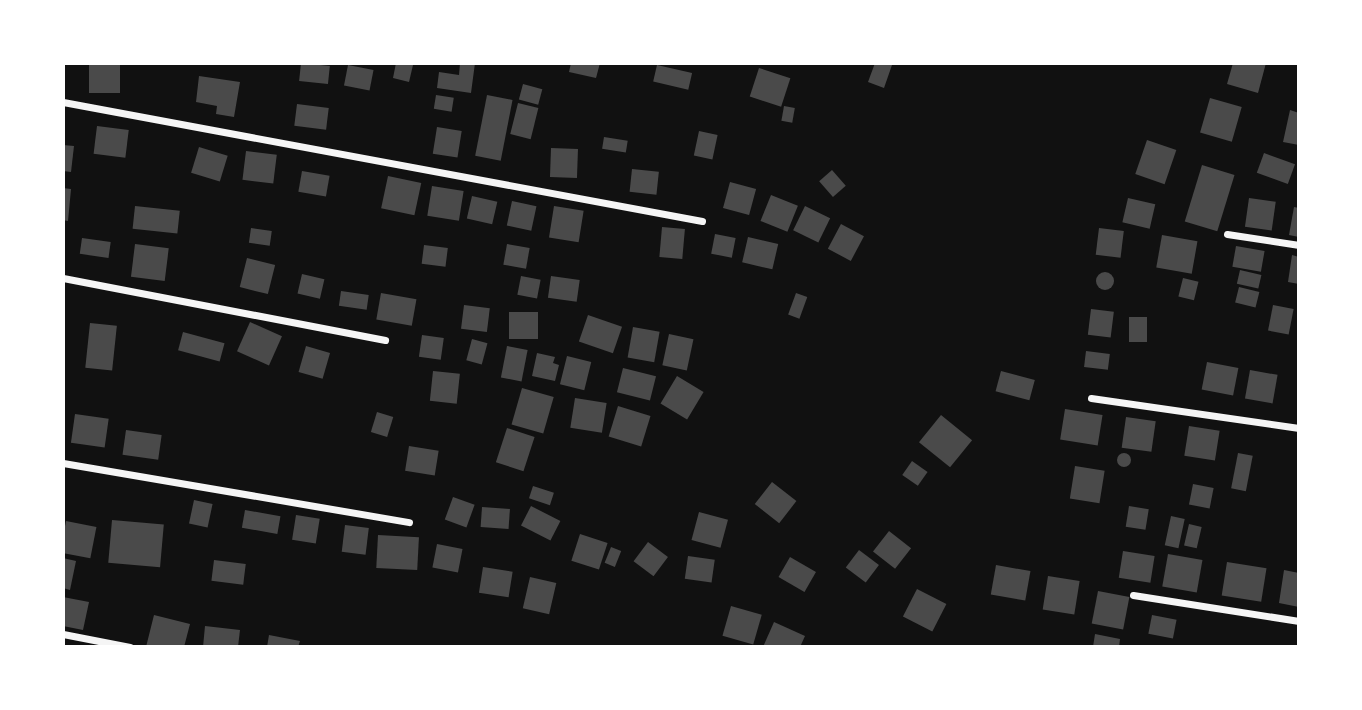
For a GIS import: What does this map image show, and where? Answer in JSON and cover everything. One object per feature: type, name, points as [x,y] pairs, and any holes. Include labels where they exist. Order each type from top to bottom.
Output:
[{"type":"street","points":[[63,102],[702,221]]},
{"type":"street","points":[[1227,234],[1299,245]]},
{"type":"street","points":[[63,278],[385,340]]},
{"type":"street","points":[[1091,398],[1299,428]]},
{"type":"street","points":[[63,463],[409,522]]},
{"type":"street","points":[[1133,595],[1299,621]]},
{"type":"street","points":[[63,634],[130,647]]},
{"type":"building","points":[[89,63],[120,63],[120,93],[89,93]]},
{"type":"building","points":[[301,63],[330,66],[328,84],[299,81]]},
{"type":"building","points":[[396,63],[413,65],[409,82],[393,78]]},
{"type":"building","points":[[460,63],[475,63],[471,93],[437,88],[439,72],[459,75]]},
{"type":"building","points":[[571,63],[600,63],[596,78],[569,72]]},
{"type":"building","points":[[875,63],[892,65],[884,88],[868,82]]},
{"type":"building","points":[[1233,63],[1266,63],[1258,93],[1227,84]]},
{"type":"building","points":[[348,65],[374,70],[370,91],[344,86]]},
{"type":"building","points":[[657,65],[692,73],[688,90],[653,82]]},
{"type":"building","points":[[759,68],[790,78],[781,107],[750,97]]},
{"type":"building","points":[[199,76],[240,82],[234,117],[216,114],[217,106],[196,102]]},
{"type":"building","points":[[523,84],[542,89],[538,105],[519,99]]},
{"type":"building","points":[[436,95],[454,98],[452,112],[434,109]]},
{"type":"building","points":[[487,95],[513,100],[501,161],[475,156]]},
{"type":"building","points":[[1210,98],[1242,107],[1232,142],[1200,133]]},
{"type":"building","points":[[518,103],[538,108],[531,139],[510,134]]},
{"type":"building","points":[[297,104],[329,108],[326,130],[294,126]]},
{"type":"building","points":[[784,106],[795,108],[792,123],[781,121]]},
{"type":"building","points":[[1290,110],[1299,113],[1299,145],[1283,142]]},
{"type":"building","points":[[97,126],[129,130],[125,158],[94,154]]},
{"type":"building","points":[[437,127],[462,131],[457,158],[433,154]]},
{"type":"building","points":[[699,131],[718,135],[712,159],[694,155]]},
{"type":"building","points":[[604,137],[628,141],[626,153],[602,149]]},
{"type":"building","points":[[1147,140],[1176,150],[1165,184],[1135,174]]},
{"type":"building","points":[[63,145],[74,146],[71,172],[63,171]]},
{"type":"building","points":[[199,147],[228,156],[220,182],[191,173]]},
{"type":"building","points":[[551,148],[578,149],[577,178],[550,177]]},
{"type":"building","points":[[246,151],[277,155],[273,184],[242,180]]},
{"type":"building","points":[[1264,153],[1295,164],[1288,184],[1257,173]]},
{"type":"building","points":[[1202,165],[1235,175],[1217,231],[1185,221]]},
{"type":"building","points":[[632,169],[659,172],[656,195],[630,192]]},
{"type":"building","points":[[832,170],[846,186],[833,197],[819,181]]},
{"type":"building","points":[[302,171],[330,176],[326,197],[298,192]]},
{"type":"building","points":[[388,176],[421,183],[414,215],[381,208]]},
{"type":"building","points":[[730,182],[756,189],[749,215],[723,208]]},
{"type":"building","points":[[432,186],[464,191],[459,221],[427,216]]},
{"type":"building","points":[[63,188],[71,189],[68,221],[63,220]]},
{"type":"building","points":[[771,195],[798,206],[787,232],[761,221]]},
{"type":"building","points":[[472,196],[497,202],[492,224],[467,218]]},
{"type":"building","points":[[1128,198],[1155,204],[1150,229],[1122,222]]},
{"type":"building","points":[[1249,198],[1276,202],[1272,230],[1245,227]]},
{"type":"building","points":[[512,201],[536,206],[531,231],[507,225]]},
{"type":"building","points":[[135,206],[180,211],[177,234],[133,229]]},
{"type":"building","points":[[554,206],[584,211],[579,242],[549,238]]},
{"type":"building","points":[[805,206],[830,218],[818,243],[793,230]]},
{"type":"building","points":[[1294,207],[1299,208],[1299,237],[1289,235]]},
{"type":"building","points":[[841,224],[864,236],[851,261],[828,249]]},
{"type":"building","points":[[662,227],[685,229],[682,259],[659,257]]},
{"type":"building","points":[[251,228],[272,231],[270,246],[249,243]]},
{"type":"building","points":[[1099,228],[1124,231],[1121,258],[1096,255]]},
{"type":"building","points":[[715,234],[736,238],[732,258],[711,254]]},
{"type":"building","points":[[1162,235],[1197,241],[1192,274],[1156,267]]},
{"type":"building","points":[[748,237],[778,244],[772,269],[742,262]]},
{"type":"building","points":[[82,238],[111,242],[108,258],[80,254]]},
{"type":"building","points":[[135,244],[169,248],[165,281],[131,277]]},
{"type":"building","points":[[507,244],[530,248],[526,269],[503,265]]},
{"type":"building","points":[[424,245],[448,248],[446,267],[422,264]]},
{"type":"building","points":[[1236,246],[1265,251],[1261,272],[1232,267]]},
{"type":"building","points":[[1292,255],[1299,257],[1299,284],[1288,282]]},
{"type":"building","points":[[247,258],[275,265],[268,294],[240,287]]},
{"type":"building","points":[[1240,270],[1261,275],[1258,289],[1237,284]]},
{"type":"building","points":[[1105,272],[1111,275],[1114,281],[1111,287],[1105,290],[1099,287],[1096,281],[1099,275]]},
{"type":"building","points":[[302,274],[324,279],[320,299],[298,293]]},
{"type":"building","points":[[521,276],[541,280],[537,298],[517,295]]},
{"type":"building","points":[[551,276],[580,280],[577,302],[548,298]]},
{"type":"building","points":[[1183,278],[1199,282],[1194,300],[1178,296]]},
{"type":"building","points":[[1239,287],[1259,292],[1256,308],[1235,303]]},
{"type":"building","points":[[341,291],[369,295],[367,310],[339,306]]},
{"type":"building","points":[[381,293],[416,299],[412,326],[376,320]]},
{"type":"building","points":[[796,293],[807,297],[799,319],[788,315]]},
{"type":"building","points":[[464,305],[490,308],[487,332],[461,329]]},
{"type":"building","points":[[1273,305],[1294,309],[1289,335],[1268,331]]},
{"type":"building","points":[[1091,309],[1114,312],[1111,338],[1088,335]]},
{"type":"building","points":[[509,312],[538,312],[538,339],[509,339]]},
{"type":"building","points":[[588,315],[622,327],[613,353],[579,341]]},
{"type":"building","points":[[1129,317],[1147,317],[1147,342],[1129,342]]},
{"type":"building","points":[[250,322],[282,336],[269,365],[237,351]]},
{"type":"building","points":[[90,323],[117,326],[112,371],[85,368]]},
{"type":"building","points":[[633,327],[660,332],[654,362],[628,358]]},
{"type":"building","points":[[183,332],[225,343],[220,361],[178,350]]},
{"type":"building","points":[[669,334],[693,339],[687,370],[662,365]]},
{"type":"building","points":[[422,335],[444,338],[441,360],[419,357]]},
{"type":"building","points":[[472,339],[487,343],[482,364],[466,360]]},
{"type":"building","points":[[306,346],[330,353],[323,379],[299,372]]},
{"type":"building","points":[[507,346],[528,350],[522,381],[501,377]]},
{"type":"building","points":[[1086,351],[1110,354],[1108,370],[1084,367]]},
{"type":"building","points":[[537,353],[555,357],[553,363],[559,365],[555,381],[532,376]]},
{"type":"building","points":[[567,356],[591,362],[584,390],[560,384]]},
{"type":"building","points":[[1207,362],[1238,368],[1233,396],[1202,389]]},
{"type":"building","points":[[623,368],[656,376],[650,400],[617,392]]},
{"type":"building","points":[[1250,370],[1278,375],[1273,403],[1245,399]]},
{"type":"building","points":[[433,371],[460,374],[457,404],[430,401]]},
{"type":"building","points":[[1001,371],[1035,380],[1029,400],[996,391]]},
{"type":"building","points":[[677,376],[704,392],[687,419],[661,403]]},
{"type":"building","points":[[522,388],[554,397],[543,434],[512,425]]},
{"type":"building","points":[[575,398],[607,403],[602,433],[570,428]]},
{"type":"building","points":[[618,406],[651,416],[641,447],[609,437]]},
{"type":"building","points":[[1065,409],[1103,415],[1098,446],[1060,440]]},
{"type":"building","points":[[377,412],[393,417],[387,437],[371,432]]},
{"type":"building","points":[[75,414],[109,419],[105,447],[71,443]]},
{"type":"building","points":[[941,415],[972,440],[950,467],[919,442]]},
{"type":"building","points":[[1126,417],[1156,421],[1151,452],[1122,448]]},
{"type":"building","points":[[1189,426],[1220,431],[1215,460],[1184,456]]},
{"type":"building","points":[[507,428],[535,437],[523,471],[496,462]]},
{"type":"building","points":[[126,430],[162,435],[158,460],[123,455]]},
{"type":"building","points":[[409,446],[439,451],[435,475],[405,471]]},
{"type":"building","points":[[1121,453],[1127,453],[1131,460],[1127,467],[1121,467],[1117,463],[1117,457]]},
{"type":"building","points":[[1238,453],[1253,456],[1246,491],[1231,488]]},
{"type":"building","points":[[912,461],[928,472],[918,486],[902,475]]},
{"type":"building","points":[[1075,466],[1105,471],[1099,503],[1070,499]]},
{"type":"building","points":[[772,482],[796,501],[779,523],[755,504]]},
{"type":"building","points":[[1193,484],[1214,488],[1210,509],[1189,505]]},
{"type":"building","points":[[533,486],[554,493],[550,505],[529,498]]},
{"type":"building","points":[[453,497],[475,505],[466,527],[445,520]]},
{"type":"building","points":[[194,500],[213,504],[208,527],[189,523]]},
{"type":"building","points":[[531,506],[560,521],[550,541],[521,526]]},
{"type":"building","points":[[1129,506],[1149,509],[1145,530],[1126,527]]},
{"type":"building","points":[[482,507],[510,509],[509,529],[481,527]]},
{"type":"building","points":[[245,510],[280,516],[277,534],[242,528]]},
{"type":"building","points":[[699,512],[728,520],[720,548],[691,540]]},
{"type":"building","points":[[296,515],[320,519],[316,543],[292,540]]},
{"type":"building","points":[[1171,516],[1185,519],[1178,548],[1165,545]]},
{"type":"building","points":[[112,520],[164,525],[160,567],[108,563]]},
{"type":"building","points":[[66,521],[96,527],[90,558],[63,553]]},
{"type":"building","points":[[1189,524],[1202,527],[1197,548],[1184,545]]},
{"type":"building","points":[[345,525],[369,528],[366,555],[342,552]]},
{"type":"building","points":[[889,531],[911,548],[895,569],[873,551]]},
{"type":"building","points":[[580,534],[608,543],[599,570],[571,561]]},
{"type":"building","points":[[378,535],[419,537],[417,570],[376,568]]},
{"type":"building","points":[[648,542],[668,557],[654,576],[634,561]]},
{"type":"building","points":[[437,544],[463,549],[458,573],[432,568]]},
{"type":"building","points":[[611,547],[621,551],[615,567],[605,563]]},
{"type":"building","points":[[859,550],[879,565],[866,583],[846,568]]},
{"type":"building","points":[[1123,551],[1155,556],[1150,583],[1119,578]]},
{"type":"building","points":[[1168,554],[1202,560],[1197,593],[1162,586]]},
{"type":"building","points":[[688,556],[715,560],[712,583],[685,579]]},
{"type":"building","points":[[790,557],[816,572],[804,592],[778,577]]},
{"type":"building","points":[[63,558],[76,561],[70,590],[63,588]]},
{"type":"building","points":[[214,560],[246,564],[243,585],[211,581]]},
{"type":"building","points":[[1227,562],[1267,568],[1261,602],[1222,596]]},
{"type":"building","points":[[996,565],[1030,571],[1025,601],[991,595]]},
{"type":"building","points":[[483,567],[513,572],[509,597],[479,593]]},
{"type":"building","points":[[1284,570],[1299,573],[1299,607],[1279,603]]},
{"type":"building","points":[[1048,576],[1080,581],[1074,615],[1043,610]]},
{"type":"building","points":[[530,577],[556,583],[549,614],[523,608]]},
{"type":"building","points":[[917,589],[946,604],[932,632],[903,617]]},
{"type":"building","points":[[1098,591],[1129,597],[1123,629],[1092,623]]},
{"type":"building","points":[[63,597],[89,602],[83,630],[63,626]]},
{"type":"building","points":[[731,606],[762,615],[753,645],[722,636]]},
{"type":"building","points":[[154,615],[190,624],[184,647],[146,647]]},
{"type":"building","points":[[1152,615],[1177,620],[1173,638],[1148,634]]},
{"type":"building","points":[[774,622],[805,636],[800,647],[763,647]]},
{"type":"building","points":[[205,626],[240,630],[238,647],[203,647]]},
{"type":"building","points":[[1095,634],[1120,639],[1119,647],[1093,647]]},
{"type":"building","points":[[269,635],[300,641],[298,647],[267,647]]}]
